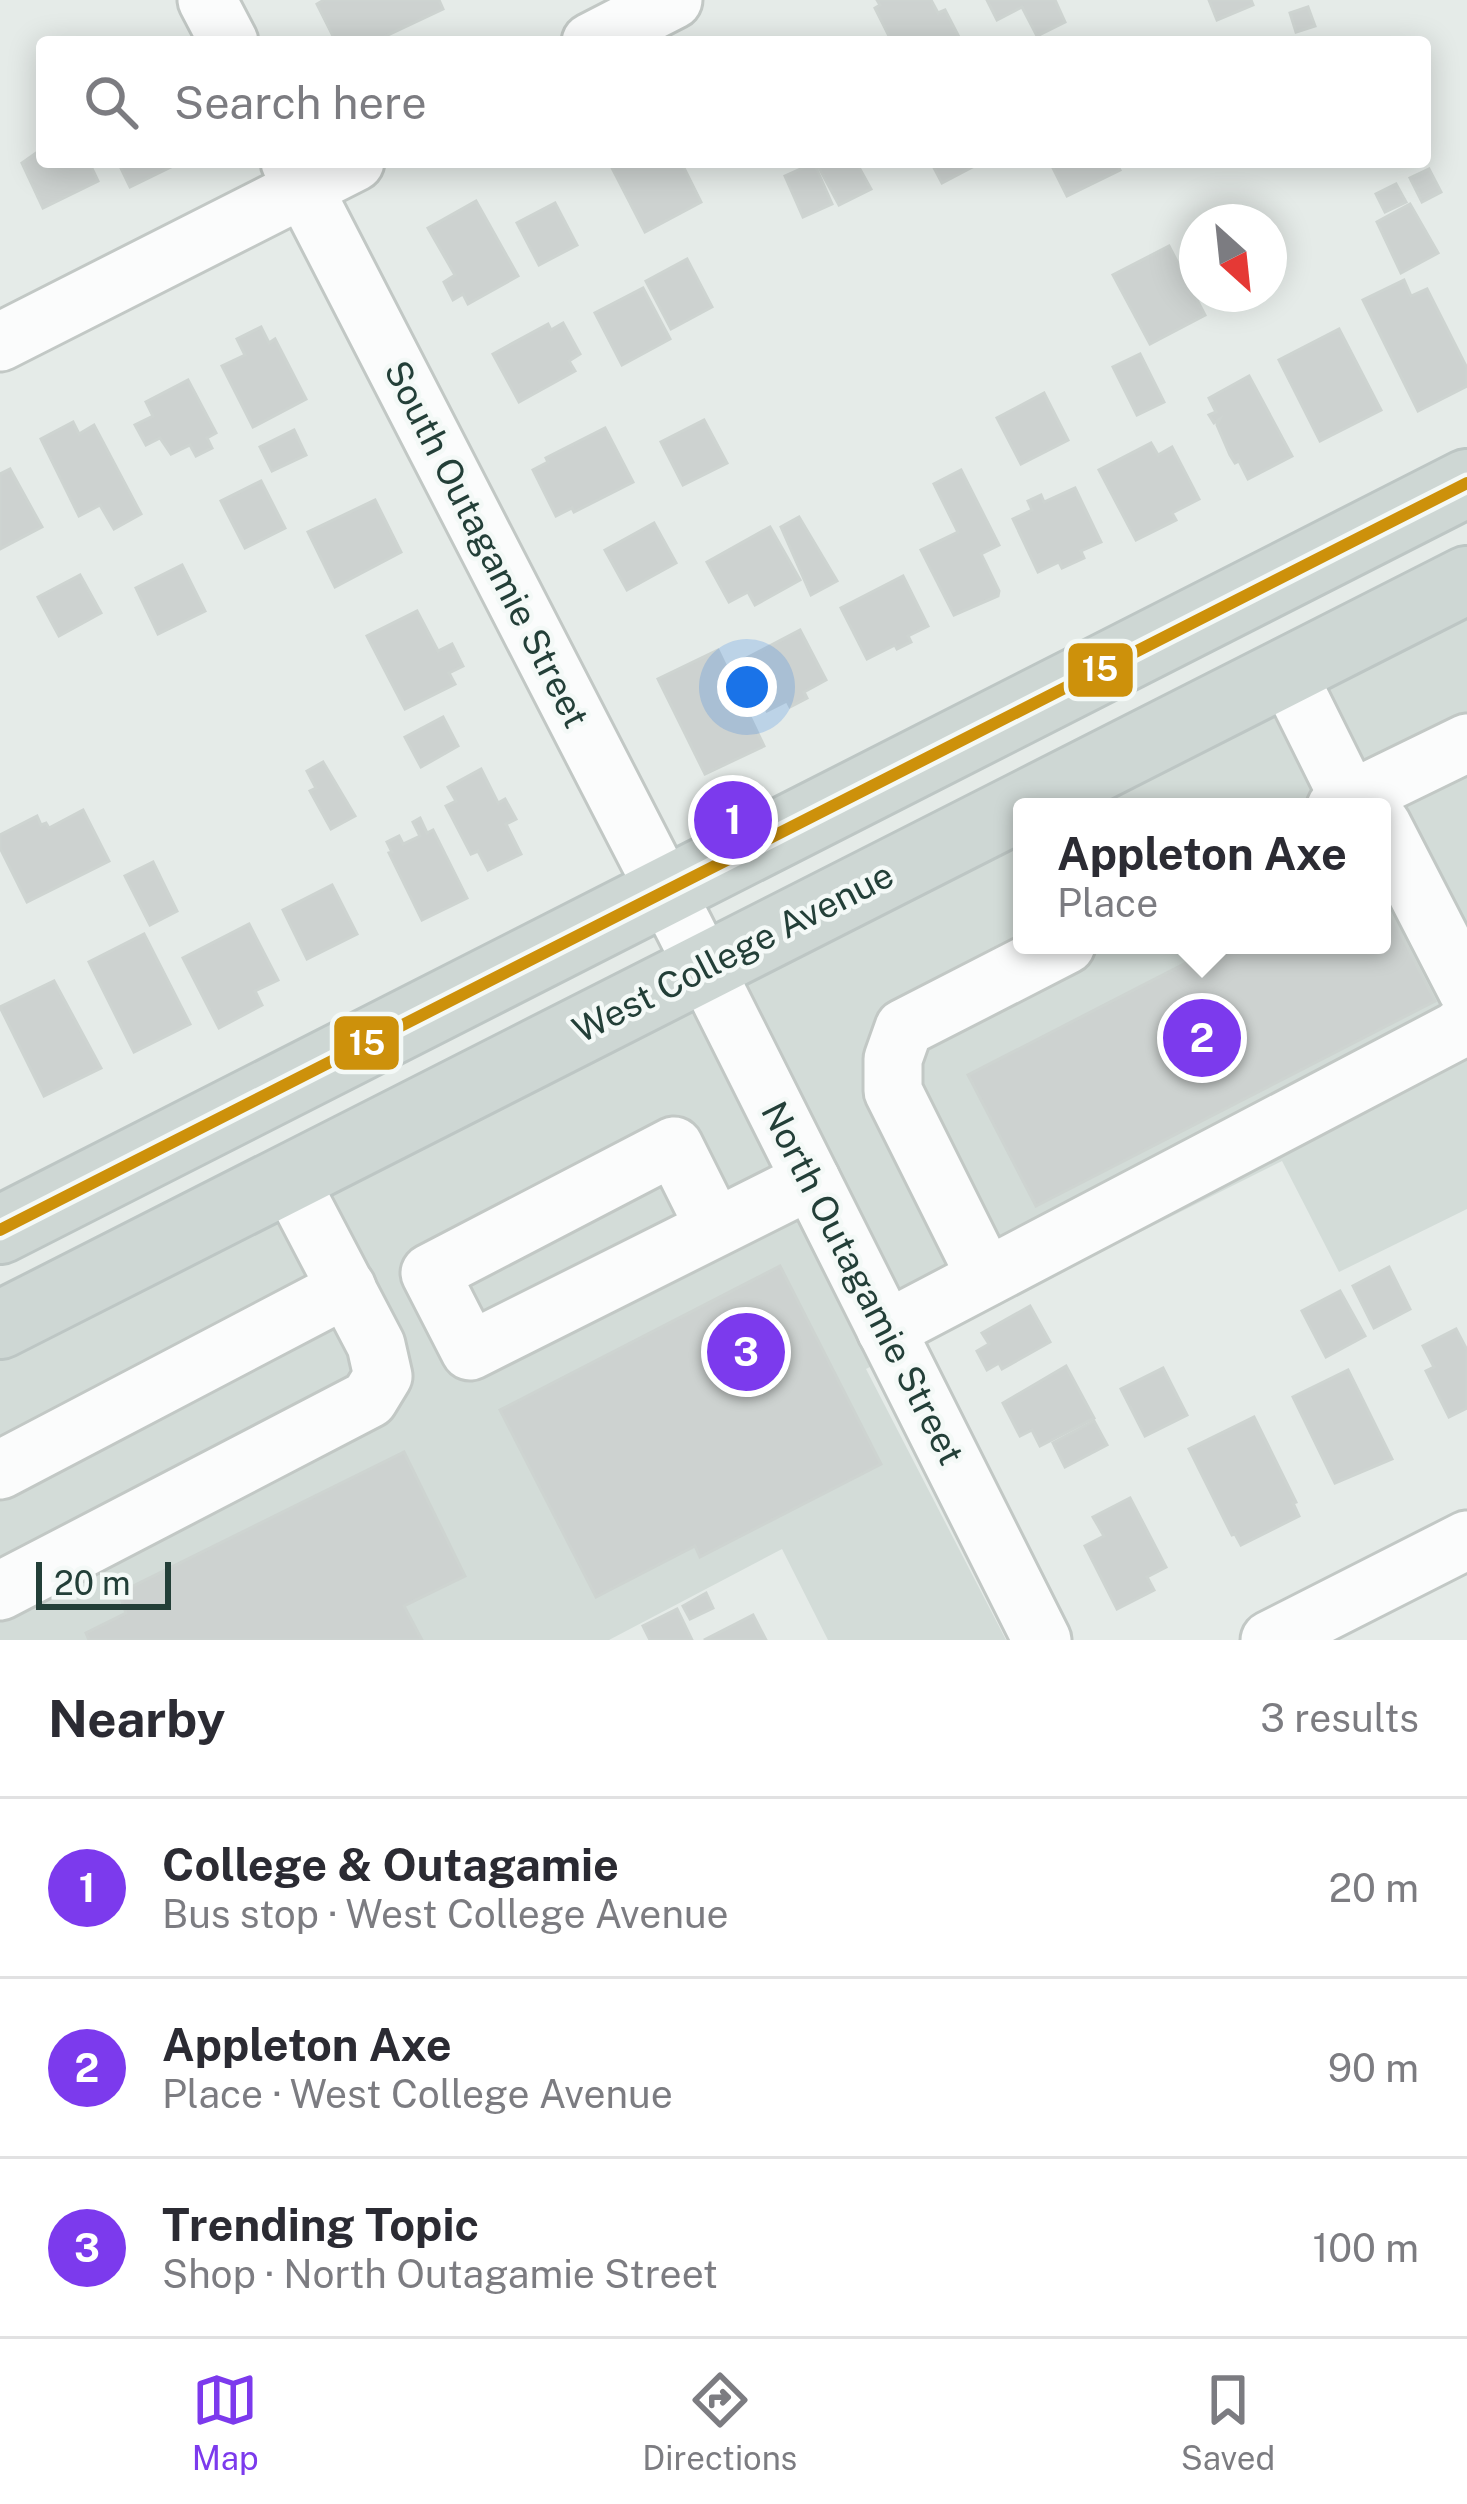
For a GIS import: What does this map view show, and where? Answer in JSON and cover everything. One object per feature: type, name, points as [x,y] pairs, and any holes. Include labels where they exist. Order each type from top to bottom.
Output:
[{"type":"main road","name":"West College Avenue","points":[[0,1325],[289,1179],[684,928],[1467,483]]},
{"type":"main road","name":"West College Avenue","points":[[0,1230],[684,928],[1286,671],[1467,580]]},
{"type":"street","points":[[207,0],[226,36]]},
{"type":"street","points":[[603,36],[674,0]]},
{"type":"street","points":[[0,342],[297,175],[328,168]]},
{"type":"street","name":"South Outagamie Street","points":[[297,175],[684,928]]},
{"type":"street","points":[[1286,671],[1352,798]]},
{"type":"street","points":[[1378,798],[1467,743]]},
{"type":"street","points":[[1391,864],[1467,990]]},
{"type":"street","name":"North Outagamie Street","points":[[684,928],[1042,1640]]},
{"type":"street","points":[[986,1277],[893,1091],[893,1059],[904,1028],[1048,954]]},
{"type":"street","points":[[886,1330],[1467,1022]]},
{"type":"street","points":[[715,1228],[674,1146],[430,1273],[470,1351],[811,1180]]},
{"type":"street","points":[[0,1591],[369,1399],[383,1376],[376,1345],[289,1179]]},
{"type":"street","points":[[0,1470],[346,1288]]},
{"type":"street","points":[[1270,1640],[1467,1540]]},
{"type":"shaded area","points":[[1467,611],[1467,1209],[1339,1272],[1282,1161],[866,1369],[1006,1640],[828,1640],[782,1549],[609,1640],[0,1640],[0,1356],[1013,842],[1013,954],[1391,954],[1391,798],[1099,798]]},
{"type":"building","points":[[324,0],[439,0],[443,9],[386,36],[333,36],[317,4]]},
{"type":"building","points":[[877,0],[931,0],[938,13],[945,10],[958,36],[889,36],[875,8],[880,5]]},
{"type":"building","points":[[987,0],[1055,0],[1065,22],[1037,36],[1022,7],[997,20]]},
{"type":"building","points":[[1209,0],[1251,0],[1253,5],[1217,20]]},
{"type":"building","points":[[1308,7],[1315,26],[1296,32],[1290,13]]},
{"type":"building","points":[[36,153],[36,168],[92,168],[98,181],[43,208],[22,163]]},
{"type":"building","points":[[121,168],[169,168],[130,187]]},
{"type":"building","points":[[612,168],[684,168],[701,202],[645,232]]},
{"type":"building","points":[[816,168],[832,204],[803,217],[785,176]]},
{"type":"building","points":[[819,168],[859,168],[871,189],[839,205]]},
{"type":"building","points":[[934,168],[971,168],[942,183]]},
{"type":"building","points":[[1053,168],[1119,168],[1120,170],[1067,196]]},
{"type":"building","points":[[1429,169],[1441,192],[1422,202],[1410,178]]},
{"type":"building","points":[[1396,184],[1406,202],[1385,212],[1376,194]]},
{"type":"building","points":[[476,201],[518,276],[468,304],[463,294],[453,300],[444,282],[455,275],[428,228]]},
{"type":"building","points":[[555,203],[577,245],[539,265],[517,223]]},
{"type":"building","points":[[1410,204],[1438,253],[1401,273],[1377,222]]},
{"type":"building","points":[[1169,246],[1179,265],[1179,312],[1205,315],[1150,344],[1113,275]]},
{"type":"building","points":[[687,259],[712,307],[671,329],[646,281]]},
{"type":"building","points":[[1404,280],[1411,296],[1427,289],[1467,368],[1467,386],[1418,411],[1363,300]]},
{"type":"building","points":[[643,288],[670,339],[622,365],[595,313]]},
{"type":"building","points":[[563,323],[580,354],[569,361],[575,371],[519,402],[493,354],[548,324],[551,330]]},
{"type":"building","points":[[261,327],[269,343],[275,339],[306,399],[253,427],[222,366],[245,355],[237,339]]},
{"type":"building","points":[[1339,329],[1381,410],[1320,441],[1279,360]]},
{"type":"building","points":[[1140,354],[1164,402],[1137,415],[1113,367]]},
{"type":"building","points":[[1249,376],[1292,456],[1248,479],[1230,455],[1217,425],[1220,419],[1214,423],[1209,415],[1216,412],[1209,398]]},
{"type":"building","points":[[188,380],[216,433],[207,438],[212,448],[196,456],[190,445],[171,454],[160,438],[146,445],[135,425],[153,416],[146,402]]},
{"type":"building","points":[[1044,393],[1068,440],[1021,464],[997,418]]},
{"type":"building","points":[[704,420],[727,463],[683,485],[661,442]]},
{"type":"building","points":[[73,422],[79,434],[94,425],[141,514],[114,529],[100,505],[79,516],[41,439]]},
{"type":"building","points":[[605,428],[633,482],[574,512],[572,508],[556,516],[533,470],[548,462],[546,458]]},
{"type":"building","points":[[294,430],[306,455],[272,471],[260,447]]},
{"type":"building","points":[[1151,443],[1158,455],[1172,447],[1199,499],[1172,513],[1176,520],[1136,540],[1099,470]]},
{"type":"building","points":[[10,469],[42,527],[0,549],[0,474]]},
{"type":"building","points":[[961,470],[999,545],[981,554],[999,591],[998,596],[954,615],[921,550],[958,532],[934,484]]},
{"type":"building","points":[[261,481],[285,528],[245,548],[221,501]]},
{"type":"building","points":[[1075,488],[1101,542],[1081,551],[1084,558],[1038,572],[1013,519],[1032,510],[1028,501],[1041,495],[1044,502]]},
{"type":"building","points":[[375,500],[401,552],[335,587],[308,532]]},
{"type":"building","points":[[799,517],[837,581],[811,595],[781,527]]},
{"type":"building","points":[[654,523],[676,563],[627,590],[605,550]]},
{"type":"building","points":[[770,527],[800,580],[755,605],[748,592],[729,602],[707,562]]},
{"type":"building","points":[[182,565],[205,611],[158,634],[136,588]]},
{"type":"building","points":[[80,575],[101,613],[59,636],[38,597]]},
{"type":"building","points":[[903,576],[928,626],[908,636],[911,642],[867,659],[841,608]]},
{"type":"building","points":[[417,611],[438,651],[452,644],[463,666],[449,673],[455,684],[405,709],[367,636]]},
{"type":"building","points":[[800,630],[826,680],[804,692],[807,698],[790,707],[787,701],[767,711],[741,661]]},
{"type":"building","points":[[718,650],[764,746],[705,774],[658,679]]},
{"type":"building","points":[[443,717],[458,746],[421,767],[405,737]]},
{"type":"building","points":[[323,762],[355,816],[331,829],[310,791],[316,788],[307,771]]},
{"type":"building","points":[[481,769],[498,803],[505,799],[516,819],[506,824],[521,854],[488,870],[478,851],[471,854],[446,806],[456,801],[448,787]]},
{"type":"building","points":[[83,810],[109,861],[27,902],[0,848],[0,835],[37,816],[49,828]]},
{"type":"building","points":[[420,818],[427,833],[433,830],[467,898],[422,920],[387,842],[399,836],[403,844],[420,836],[413,822]]},
{"type":"building","points":[[153,862],[177,911],[150,925],[125,876]]},
{"type":"building","points":[[332,885],[357,934],[307,959],[283,910]]},
{"type":"building","points":[[1391,915],[1435,1001],[1036,1206],[968,1075],[1203,954],[1391,954]]},
{"type":"building","points":[[249,924],[278,980],[255,991],[262,1005],[219,1028],[183,958]]},
{"type":"building","points":[[144,934],[190,1024],[134,1052],[89,962]]},
{"type":"building","points":[[54,981],[101,1068],[44,1096],[0,1007]]},
{"type":"building","points":[[780,1266],[881,1464],[700,1557],[695,1546],[596,1597],[500,1410]]},
{"type":"building","points":[[1389,1267],[1410,1309],[1374,1328],[1353,1286]]},
{"type":"building","points":[[1340,1291],[1365,1336],[1326,1357],[1302,1311]]},
{"type":"building","points":[[1030,1306],[1050,1342],[1002,1369],[999,1363],[987,1370],[977,1351],[989,1344],[982,1333]]},
{"type":"building","points":[[1456,1329],[1467,1350],[1467,1408],[1449,1417],[1426,1371],[1434,1367],[1423,1346]]},
{"type":"building","points":[[1066,1366],[1094,1418],[1040,1446],[1032,1430],[1020,1436],[1003,1403]]},
{"type":"building","points":[[1163,1368],[1187,1415],[1145,1436],[1121,1389]]},
{"type":"building","points":[[1348,1370],[1392,1459],[1335,1483],[1293,1397]]},
{"type":"building","points":[[1254,1417],[1299,1516],[1241,1545],[1189,1449]]},
{"type":"building","points":[[1094,1421],[1107,1445],[1065,1467],[1053,1443]]},
{"type":"building","points":[[404,1452],[465,1576],[404,1606],[422,1640],[89,1640],[86,1633],[126,1613],[119,1593]]},
{"type":"building","points":[[1130,1498],[1166,1567],[1147,1577],[1154,1590],[1117,1609],[1085,1546],[1104,1536],[1093,1517]]},
{"type":"building","points":[[706,1593],[713,1608],[690,1619],[683,1606]]},
{"type":"building","points":[[677,1609],[692,1640],[650,1640],[643,1626]]},
{"type":"building","points":[[753,1615],[766,1640],[704,1640]]},
{"type":"transit line","name":"15","points":[[0,1230],[1467,483]]},
{"type":"place","name":"College & Outagamie","points":[[733,820]]},
{"type":"place","name":"Appleton Axe","points":[[1202,1038]]},
{"type":"place","name":"Trending Topic","points":[[746,1352]]}]
